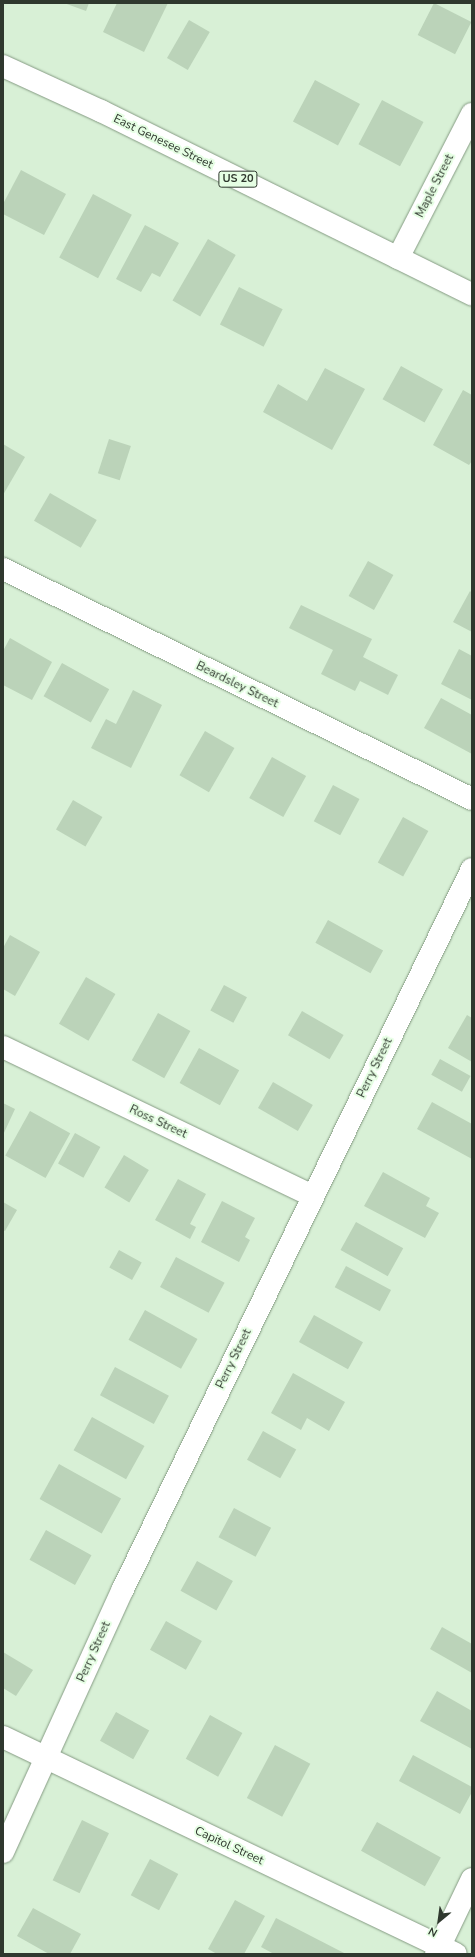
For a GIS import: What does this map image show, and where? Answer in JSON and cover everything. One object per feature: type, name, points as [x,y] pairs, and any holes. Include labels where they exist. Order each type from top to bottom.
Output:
[{"type":"main road","name":"East Genesee Street","points":[[3,66],[101,111],[472,294]]},
{"type":"main road","name":"Maple Street","points":[[398,258],[472,114]]},
{"type":"main road","name":"Beardsley Street","points":[[3,569],[472,799]]},
{"type":"main road","name":"Perry Street","points":[[3,1852],[126,1582],[472,869]]},
{"type":"main road","name":"Ross Street","points":[[3,1047],[313,1196]]},
{"type":"main road","name":"Capitol Street","points":[[3,1737],[444,1952]]},
{"type":"main road","points":[[444,1952],[472,1879]]},
{"type":"building","points":[[64,3],[89,3],[86,11]]},
{"type":"building","points":[[117,3],[168,3],[144,52],[103,32]]},
{"type":"building","points":[[434,3],[471,22],[455,54],[418,35]]},
{"type":"building","points":[[189,20],[210,32],[188,70],[167,58]]},
{"type":"building","points":[[315,80],[360,104],[338,145],[293,121]]},
{"type":"building","points":[[382,100],[423,122],[400,166],[359,144]]},
{"type":"building","points":[[21,170],[66,194],[44,235],[3,214],[3,204]]},
{"type":"building","points":[[93,194],[132,215],[98,278],[59,258]]},
{"type":"building","points":[[145,225],[179,243],[160,277],[152,273],[141,292],[116,279]]},
{"type":"building","points":[[208,239],[236,255],[200,316],[172,300]]},
{"type":"building","points":[[239,287],[283,309],[264,347],[220,324]]},
{"type":"building","points":[[401,366],[443,389],[425,423],[383,399]]},
{"type":"building","points":[[325,368],[365,389],[332,450],[263,412],[278,384],[307,401]]},
{"type":"building","points":[[463,390],[472,395],[472,461],[469,465],[433,445]]},
{"type":"building","points":[[109,439],[131,446],[120,480],[98,473]]},
{"type":"building","points":[[3,444],[25,457],[3,495]]},
{"type":"building","points":[[50,493],[97,520],[81,548],[34,521]]},
{"type":"building","points":[[368,561],[393,575],[374,610],[349,596]]},
{"type":"building","points":[[470,591],[472,593],[472,632],[453,622]]},
{"type":"building","points":[[301,605],[372,639],[363,657],[398,675],[388,695],[360,681],[355,691],[321,674],[333,650],[289,628]]},
{"type":"building","points":[[10,638],[52,662],[32,700],[3,685],[3,651]]},
{"type":"building","points":[[459,649],[472,656],[472,700],[441,684]]},
{"type":"building","points":[[62,663],[109,689],[91,722],[44,696]]},
{"type":"building","points":[[133,690],[162,705],[131,768],[91,748],[106,719],[116,724]]},
{"type":"building","points":[[441,698],[472,715],[472,754],[424,728]]},
{"type":"building","points":[[205,731],[234,748],[209,792],[179,775]]},
{"type":"building","points":[[272,757],[306,776],[283,817],[249,798]]},
{"type":"building","points":[[333,785],[359,799],[340,835],[314,821]]},
{"type":"building","points":[[73,800],[102,817],[85,846],[56,829]]},
{"type":"building","points":[[403,817],[428,831],[403,877],[378,862]]},
{"type":"building","points":[[328,920],[383,951],[370,973],[315,943]]},
{"type":"building","points":[[10,935],[40,952],[15,996],[3,989],[3,948]]},
{"type":"building","points":[[86,977],[115,994],[88,1041],[59,1024]]},
{"type":"building","points":[[224,985],[247,997],[233,1023],[210,1011]]},
{"type":"building","points":[[302,1011],[344,1035],[330,1059],[288,1035]]},
{"type":"building","points":[[158,1013],[190,1031],[164,1078],[132,1060]]},
{"type":"building","points":[[467,1015],[472,1018],[472,1062],[448,1048]]},
{"type":"building","points":[[199,1048],[239,1070],[220,1105],[180,1083]]},
{"type":"building","points":[[440,1059],[471,1076],[462,1092],[431,1075]]},
{"type":"building","points":[[273,1082],[313,1105],[298,1131],[258,1108]]},
{"type":"building","points":[[432,1102],[472,1124],[472,1159],[417,1129]]},
{"type":"building","points":[[3,1103],[15,1109],[3,1135]]},
{"type":"building","points":[[30,1111],[70,1133],[46,1178],[5,1156]]},
{"type":"building","points":[[75,1133],[100,1147],[83,1178],[58,1164]]},
{"type":"building","points":[[124,1155],[149,1170],[129,1203],[104,1188]]},
{"type":"building","points":[[383,1172],[430,1198],[426,1206],[439,1213],[425,1238],[364,1206]]},
{"type":"building","points":[[178,1179],[206,1194],[190,1224],[196,1227],[190,1239],[155,1220]]},
{"type":"building","points":[[222,1201],[255,1218],[245,1237],[250,1240],[239,1262],[201,1242]]},
{"type":"building","points":[[3,1202],[17,1210],[5,1231],[3,1230]]},
{"type":"building","points":[[356,1222],[403,1248],[388,1276],[340,1250]]},
{"type":"building","points":[[119,1250],[142,1263],[132,1280],[109,1267]]},
{"type":"building","points":[[176,1257],[225,1283],[209,1313],[160,1287]]},
{"type":"building","points":[[346,1266],[391,1290],[380,1311],[335,1287]]},
{"type":"building","points":[[145,1310],[197,1339],[181,1369],[129,1340]]},
{"type":"building","points":[[314,1315],[363,1342],[348,1369],[299,1342]]},
{"type":"building","points":[[115,1367],[169,1396],[154,1424],[100,1395]]},
{"type":"building","points":[[293,1373],[345,1402],[329,1431],[307,1418],[301,1430],[271,1413]]},
{"type":"building","points":[[92,1417],[144,1446],[126,1479],[74,1450]]},
{"type":"building","points":[[263,1431],[296,1449],[280,1478],[247,1460]]},
{"type":"building","points":[[59,1464],[121,1498],[102,1533],[40,1499]]},
{"type":"building","points":[[234,1508],[271,1528],[256,1557],[219,1537]]},
{"type":"building","points":[[46,1530],[91,1555],[75,1585],[30,1560]]},
{"type":"building","points":[[197,1561],[233,1581],[216,1611],[181,1591]]},
{"type":"building","points":[[166,1621],[202,1641],[186,1670],[150,1650]]},
{"type":"building","points":[[442,1627],[472,1644],[472,1673],[430,1649]]},
{"type":"building","points":[[3,1652],[33,1670],[16,1696],[3,1688]]},
{"type":"building","points":[[437,1691],[472,1711],[472,1749],[420,1721]]},
{"type":"building","points":[[116,1712],[149,1730],[133,1759],[100,1741]]},
{"type":"building","points":[[210,1715],[242,1733],[218,1777],[186,1759]]},
{"type":"building","points":[[275,1745],[310,1764],[282,1817],[247,1798]]},
{"type":"building","points":[[413,1755],[472,1787],[472,1792],[460,1814],[399,1781]]},
{"type":"building","points":[[82,1820],[109,1833],[80,1893],[53,1880]]},
{"type":"building","points":[[377,1822],[441,1857],[425,1886],[361,1851]]},
{"type":"building","points":[[150,1859],[178,1874],[159,1910],[131,1895]]},
{"type":"building","points":[[235,1900],[265,1916],[244,1954],[217,1954],[208,1949]]},
{"type":"building","points":[[33,1908],[81,1934],[70,1954],[49,1954],[17,1936]]},
{"type":"building","points":[[276,1918],[346,1954],[274,1954],[261,1947]]}]
